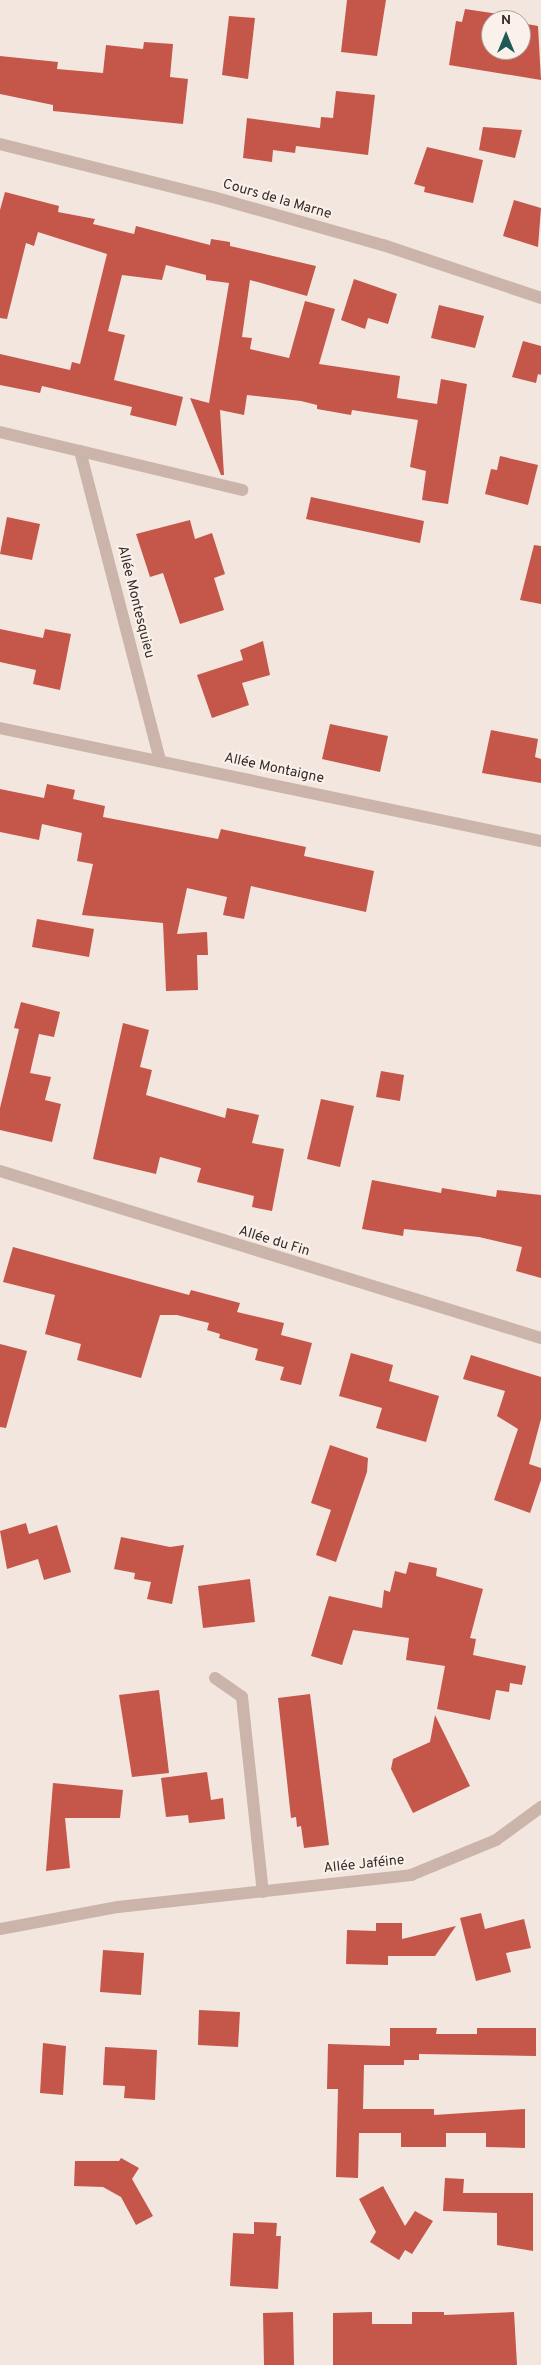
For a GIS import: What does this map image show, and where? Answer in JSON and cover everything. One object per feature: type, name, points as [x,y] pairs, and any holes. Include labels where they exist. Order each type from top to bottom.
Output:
[{"type":"street","name":"Cours de la Marne","points":[[0,144],[213,197],[383,245],[541,298]]},
{"type":"street","points":[[0,432],[242,490]]},
{"type":"street","name":"Allée Montesquieu","points":[[80,451],[160,761]]},
{"type":"street","name":"Allée Montaigne","points":[[0,728],[541,841]]},
{"type":"street","name":"Allée du Fin","points":[[0,1171],[541,1338]]},
{"type":"street","points":[[215,1678],[242,1697],[263,1892]]},
{"type":"street","name":"Allée Jaféine","points":[[0,1928],[118,1908],[411,1875],[496,1840],[539,1812]]},
{"type":"building","points":[[347,0],[386,0],[377,56],[341,52]]},
{"type":"building","points":[[465,9],[481,11],[481,60],[531,60],[531,25],[538,26],[541,80],[449,65],[456,21],[462,22]]},
{"type":"building","points":[[229,16],[255,18],[248,79],[222,75]]},
{"type":"building","points":[[144,42],[173,44],[170,77],[188,79],[183,124],[53,111],[53,105],[0,94],[0,56],[58,62],[57,69],[103,73],[106,45],[143,49]]},
{"type":"building","points":[[336,91],[375,95],[368,155],[296,146],[295,153],[273,150],[272,162],[243,158],[247,118],[320,128],[321,117],[333,118]]},
{"type":"building","points":[[483,127],[522,130],[515,158],[479,150]]},
{"type":"building","points":[[427,147],[483,160],[473,203],[424,192],[425,187],[414,184]]},
{"type":"building","points":[[5,192],[59,206],[58,212],[95,219],[93,224],[134,234],[136,226],[210,245],[211,239],[230,242],[230,246],[316,266],[307,296],[250,280],[242,337],[252,338],[250,349],[289,358],[305,301],[335,309],[319,364],[400,376],[397,398],[437,404],[441,379],[467,384],[448,504],[422,500],[426,471],[410,467],[418,420],[352,410],[351,415],[317,409],[317,405],[301,401],[247,395],[244,415],[220,410],[224,475],[221,475],[190,398],[209,403],[229,283],[206,280],[206,275],[166,265],[162,280],[122,275],[108,331],[125,335],[114,380],[183,397],[176,426],[130,415],[132,407],[42,386],[40,393],[0,385],[0,354],[70,370],[72,362],[80,364],[107,254],[38,232],[34,246],[26,243],[7,319],[0,318],[0,210]]},
{"type":"building","points":[[514,200],[541,208],[538,247],[503,236]]},
{"type":"building","points":[[354,279],[397,294],[388,324],[368,318],[365,329],[341,320]]},
{"type":"building","points":[[439,305],[484,316],[475,348],[431,338]]},
{"type":"building","points":[[523,341],[541,346],[541,375],[538,374],[536,383],[512,377]]},
{"type":"building","points":[[500,456],[538,465],[528,505],[485,494],[491,469],[497,470]]},
{"type":"building","points":[[311,497],[424,521],[420,543],[306,519]]},
{"type":"building","points":[[7,517],[40,524],[32,560],[0,554]]},
{"type":"building","points":[[190,520],[195,539],[212,533],[225,574],[214,578],[224,610],[180,624],[163,573],[150,577],[136,534]]},
{"type":"building","points":[[534,545],[541,546],[541,604],[520,600]]},
{"type":"building","points":[[0,629],[43,638],[45,629],[71,634],[60,690],[33,684],[36,670],[0,662]]},
{"type":"building","points":[[263,641],[270,675],[242,683],[249,705],[212,718],[197,675],[243,660],[240,650]]},
{"type":"building","points":[[330,724],[388,736],[380,772],[322,759]]},
{"type":"building","points":[[491,730],[538,739],[535,757],[541,759],[541,783],[482,773]]},
{"type":"building","points":[[47,784],[75,790],[73,799],[105,806],[103,817],[218,839],[221,829],[306,847],[304,856],[374,871],[366,912],[251,886],[244,919],[223,915],[227,897],[187,888],[177,934],[207,932],[208,955],[197,955],[198,990],[166,991],[163,923],[82,915],[93,864],[77,861],[82,833],[42,824],[39,840],[0,832],[0,789],[44,798]]},
{"type":"building","points":[[37,919],[94,929],[89,957],[32,947]]},
{"type":"building","points":[[21,1002],[60,1012],[54,1037],[39,1034],[30,1073],[51,1077],[45,1100],[61,1104],[52,1142],[0,1130],[0,1108],[19,1029],[14,1028]]},
{"type":"building","points":[[123,1023],[149,1030],[140,1067],[152,1070],[146,1095],[225,1118],[227,1108],[259,1115],[252,1143],[284,1149],[272,1211],[252,1207],[254,1196],[197,1182],[201,1168],[160,1157],[156,1174],[93,1159]]},
{"type":"building","points":[[381,1071],[404,1075],[400,1101],[376,1097]]},
{"type":"building","points":[[321,1099],[354,1106],[340,1167],[307,1159]]},
{"type":"building","points":[[372,1180],[441,1193],[442,1188],[496,1197],[497,1190],[541,1195],[541,1278],[516,1271],[522,1247],[479,1237],[404,1229],[403,1236],[362,1229]]},
{"type":"building","points":[[13,1247],[189,1295],[191,1290],[240,1303],[237,1312],[284,1323],[281,1335],[312,1343],[301,1385],[280,1380],[284,1367],[255,1360],[258,1349],[219,1338],[220,1334],[207,1330],[209,1323],[177,1315],[160,1315],[141,1378],[77,1360],[81,1344],[45,1334],[55,1295],[3,1282]]},
{"type":"building","points":[[0,1344],[27,1351],[6,1428],[0,1427]]},
{"type":"building","points":[[351,1353],[393,1365],[389,1381],[439,1396],[426,1442],[376,1428],[382,1408],[339,1396]]},
{"type":"building","points":[[471,1355],[541,1377],[541,1419],[529,1464],[541,1468],[541,1480],[530,1513],[494,1500],[518,1429],[497,1416],[505,1391],[463,1379]]},
{"type":"building","points":[[330,1445],[368,1458],[367,1472],[336,1562],[316,1555],[331,1510],[311,1503]]},
{"type":"building","points":[[26,1523],[29,1534],[57,1525],[71,1572],[44,1580],[38,1559],[7,1569],[0,1531]]},
{"type":"building","points":[[121,1537],[170,1547],[184,1545],[172,1604],[147,1599],[151,1582],[134,1579],[135,1573],[114,1569]]},
{"type":"building","points":[[409,1562],[437,1568],[436,1576],[483,1589],[470,1638],[476,1639],[473,1655],[526,1666],[522,1685],[510,1683],[509,1692],[496,1690],[490,1720],[437,1709],[445,1666],[406,1660],[409,1638],[353,1630],[342,1665],[311,1656],[329,1596],[382,1608],[384,1590],[390,1592],[395,1571],[406,1574]]},
{"type":"building","points":[[250,1579],[255,1622],[203,1628],[198,1586]]},
{"type":"building","points":[[159,1690],[169,1773],[132,1777],[119,1695]]},
{"type":"building","points":[[310,1694],[329,1845],[304,1848],[301,1826],[297,1827],[296,1817],[291,1818],[278,1698]]},
{"type":"building","points":[[435,1715],[470,1786],[413,1813],[391,1769],[393,1759],[430,1742]]},
{"type":"building","points":[[207,1772],[211,1800],[223,1798],[225,1819],[189,1823],[188,1815],[166,1817],[161,1778]]},
{"type":"building","points":[[53,1783],[123,1790],[120,1818],[65,1818],[70,1868],[46,1871]]},
{"type":"building","points":[[481,1913],[485,1929],[524,1919],[531,1948],[506,1953],[511,1972],[476,1981],[460,1918]]},
{"type":"building","points":[[376,1923],[402,1923],[402,1939],[456,1926],[435,1956],[388,1956],[388,1965],[346,1964],[347,1930],[376,1931]]},
{"type":"building","points":[[103,1950],[144,1953],[141,1995],[100,1992]]},
{"type":"building","points":[[199,2010],[240,2012],[238,2047],[198,2045]]},
{"type":"building","points":[[390,2028],[437,2028],[436,2034],[477,2034],[477,2028],[536,2028],[536,2056],[419,2054],[419,2060],[404,2060],[404,2065],[364,2065],[363,2109],[434,2109],[434,2115],[525,2109],[525,2148],[486,2147],[486,2133],[446,2133],[446,2147],[401,2147],[401,2133],[359,2133],[358,2178],[336,2177],[338,2089],[327,2089],[328,2044],[390,2046]]},
{"type":"building","points":[[43,2043],[66,2046],[63,2095],[40,2093]]},
{"type":"building","points":[[105,2047],[157,2050],[155,2100],[124,2098],[125,2086],[103,2085]]},
{"type":"building","points":[[121,2158],[139,2168],[132,2179],[153,2216],[136,2225],[121,2197],[103,2187],[74,2186],[75,2161],[119,2161]]},
{"type":"building","points":[[445,2178],[464,2179],[463,2193],[533,2193],[533,2251],[497,2245],[497,2213],[443,2211]]},
{"type":"building","points":[[383,2186],[405,2226],[415,2211],[433,2221],[412,2254],[405,2250],[399,2260],[370,2242],[376,2232],[359,2199]]},
{"type":"building","points":[[254,2222],[277,2223],[276,2236],[281,2236],[278,2289],[230,2286],[233,2233],[254,2234]]},
{"type":"building","points":[[293,2312],[294,2365],[264,2365],[263,2313]]},
{"type":"building","points":[[372,2312],[372,2324],[412,2324],[412,2312],[444,2312],[444,2315],[514,2312],[517,2365],[333,2365],[333,2313]]}]
